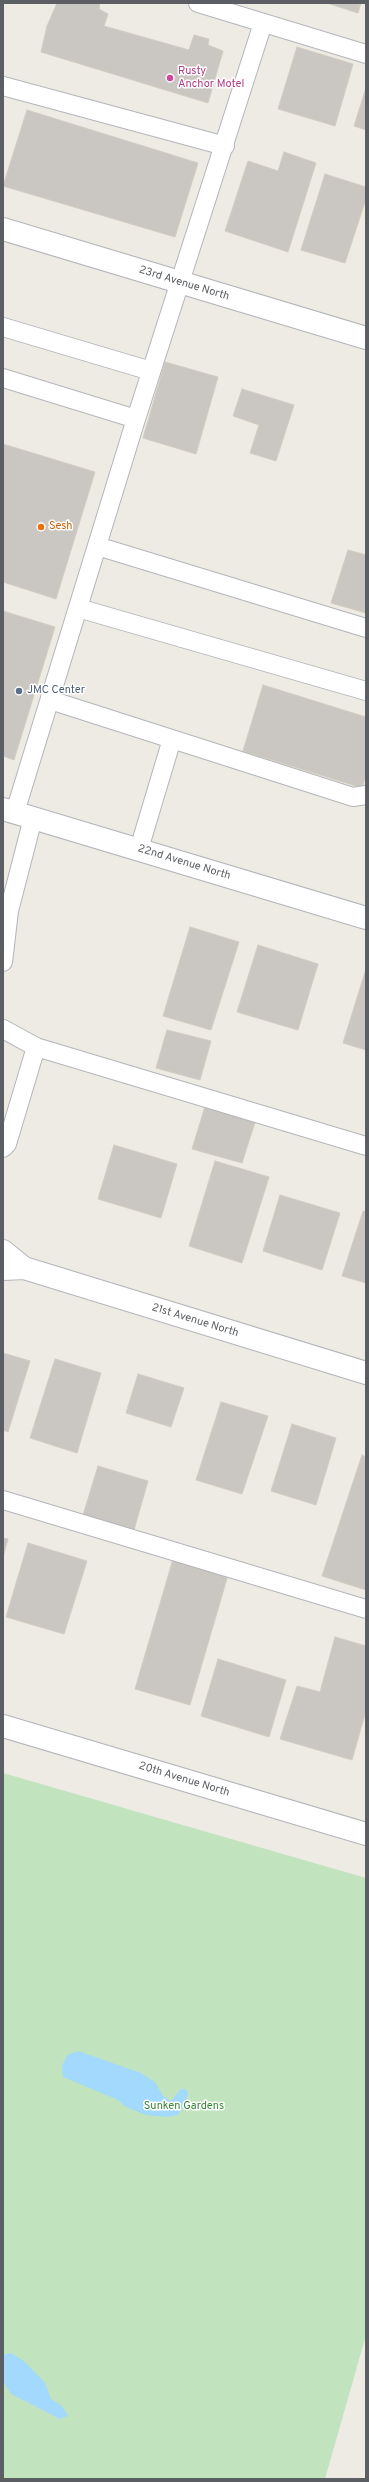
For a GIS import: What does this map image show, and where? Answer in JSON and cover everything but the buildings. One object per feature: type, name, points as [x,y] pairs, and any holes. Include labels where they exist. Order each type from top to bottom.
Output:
[{"type":"street","name":"23rd Avenue North","points":[[3,229],[366,338]]},
{"type":"street","name":"22nd Avenue North","points":[[17,813],[366,918]]},
{"type":"street","name":"21st Avenue North","points":[[3,1251],[14,1269],[366,1373]]},
{"type":"street","name":"20th Avenue North","points":[[3,1726],[366,1834]]},
{"type":"lane","points":[[198,3],[233,8],[263,23],[366,54]]},
{"type":"lane","points":[[3,962],[6,910],[17,813],[136,419],[179,282],[225,146],[263,23]]},
{"type":"lane","points":[[3,86],[225,146]]},
{"type":"lane","points":[[3,326],[151,371]]},
{"type":"lane","points":[[3,378],[136,419]]},
{"type":"lane","points":[[97,546],[366,628]]},
{"type":"lane","points":[[78,608],[366,692]]},
{"type":"lane","points":[[50,700],[353,797],[366,795]]},
{"type":"lane","points":[[139,850],[172,739]]},
{"type":"lane","points":[[3,1029],[36,1047],[366,1146]]},
{"type":"lane","points":[[3,1148],[7,1144],[36,1047]]},
{"type":"lane","points":[[3,1500],[366,1609]]},
{"type":"green space","name":"Sunken Gardens","points":[[3,1773],[366,1878],[366,2335],[325,2479],[3,2479]]},
{"type":"water","points":[[78,2051],[141,2073],[155,2082],[163,2096],[171,2101],[181,2089],[186,2089],[188,2094],[184,2105],[178,2115],[167,2117],[146,2115],[126,2107],[118,2100],[63,2077],[62,2066],[67,2055]]},
{"type":"water","points":[[11,2353],[25,2362],[45,2383],[51,2399],[62,2406],[68,2416],[60,2419],[11,2394],[3,2381],[3,2355]]},
{"type":"place","name":"Rusty Anchor Motel","points":[[170,78]]},
{"type":"place","name":"Sesh","points":[[41,527]]},
{"type":"place","name":"JMC Center","points":[[19,691]]}]
